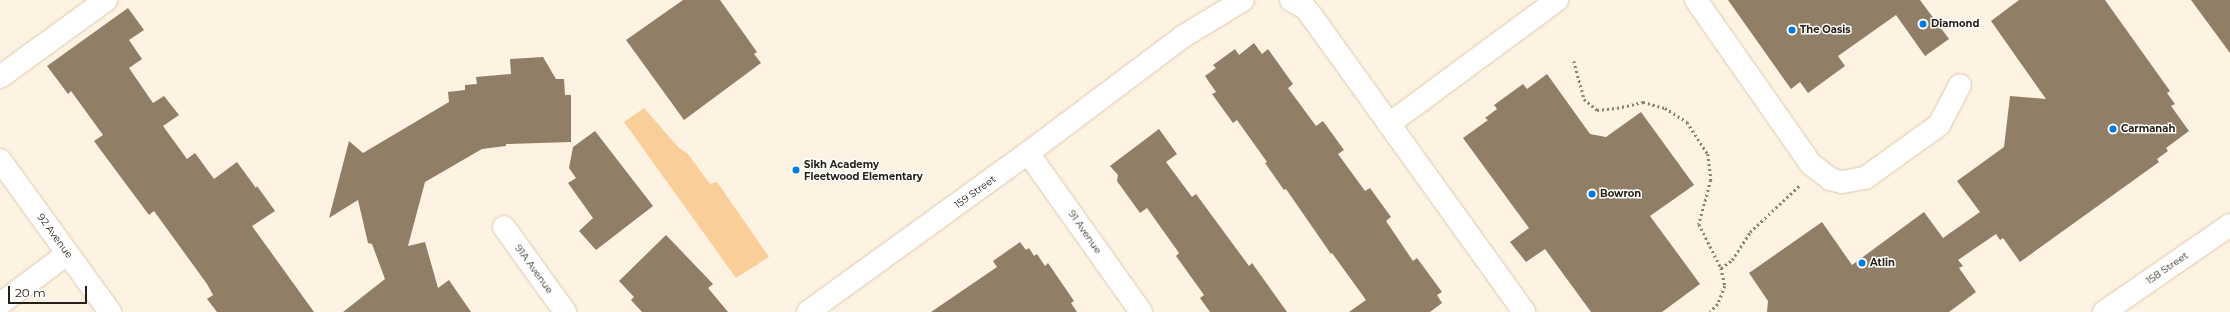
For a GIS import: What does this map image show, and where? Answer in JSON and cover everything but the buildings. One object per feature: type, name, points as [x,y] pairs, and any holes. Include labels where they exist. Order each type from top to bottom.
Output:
[{"type":"street","points":[[0,77],[106,0]]},
{"type":"street","name":"159 Street","points":[[808,312],[1028,153],[1184,36],[1243,0]]},
{"type":"street","points":[[1291,0],[1305,8],[1313,18],[1524,312]]},
{"type":"street","points":[[1389,124],[1558,0]]},
{"type":"street","points":[[1696,0],[1811,164],[1830,179],[1842,182],[1865,178],[1939,125],[1960,85]]},
{"type":"street","name":"91 Avenue","points":[[1028,153],[1141,312]]},
{"type":"street","name":"92 Avenue","points":[[0,160],[110,312]]},
{"type":"street","name":"158 Street","points":[[2104,312],[2230,225]]},
{"type":"street","name":"91A Avenue","points":[[504,227],[565,312]]},
{"type":"street","points":[[0,304],[67,254]]},
{"type":"path","points":[[1574,61],[1584,99],[1597,110],[1617,108],[1643,102],[1665,108],[1687,122],[1708,154],[1711,180],[1699,224],[1721,268],[1725,286],[1718,304],[1710,312]]},
{"type":"path","points":[[1721,268],[1732,260],[1750,232],[1772,213],[1805,179]]},
{"type":"shaded area","points":[[644,108],[678,147],[688,154],[710,184],[717,182],[769,257],[736,278],[624,122]]},
{"type":"place","name":"Diamond","points":[[1923,24]]},
{"type":"place","name":"The Oasis","points":[[1792,30]]},
{"type":"place","name":"Carmanah","points":[[2113,129]]},
{"type":"place","name":"Sikh Academy Fleetwood Elementary","points":[[796,170]]},
{"type":"place","name":"Bowron","points":[[1592,194]]},
{"type":"place","name":"Atlin","points":[[1862,263]]}]
